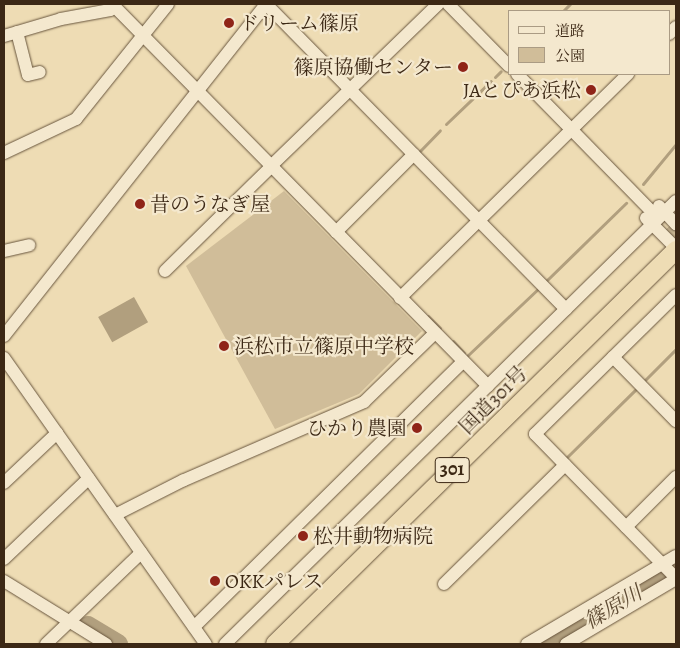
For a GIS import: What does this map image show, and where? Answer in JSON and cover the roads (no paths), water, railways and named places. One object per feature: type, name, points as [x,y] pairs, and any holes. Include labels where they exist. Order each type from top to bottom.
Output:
[{"type":"highway","name":"国道301号","points":[[275,644],[676,249]]},
{"type":"street","points":[[4,153],[76,119],[168,4]]},
{"type":"street","points":[[4,336],[266,4],[566,309]]},
{"type":"street","points":[[165,271],[438,4]]},
{"type":"street","points":[[448,4],[508,65]]},
{"type":"street","points":[[4,36],[110,10],[113,5],[488,386]]},
{"type":"street","points":[[17,32],[28,75],[40,72]]},
{"type":"street","points":[[517,75],[575,133],[587,157],[658,217],[676,224]]},
{"type":"street","points":[[400,298],[479,220],[575,133],[627,75]]},
{"type":"street","points":[[336,232],[414,154]]},
{"type":"street","points":[[225,644],[676,200]]},
{"type":"street","points":[[658,217],[676,249]]},
{"type":"street","points":[[4,251],[29,245]]},
{"type":"street","points":[[671,573],[535,434],[676,295]]},
{"type":"street","points":[[115,515],[184,480],[364,402],[435,333]]},
{"type":"street","points":[[613,357],[676,421]]},
{"type":"street","points":[[4,358],[206,644]]},
{"type":"street","points":[[194,627],[463,362]]},
{"type":"street","points":[[4,483],[57,433]]},
{"type":"street","points":[[444,584],[565,465]]},
{"type":"street","points":[[626,527],[676,477]]},
{"type":"street","points":[[4,559],[89,478]]},
{"type":"street","points":[[46,644],[142,553]]},
{"type":"street","points":[[566,644],[671,573],[676,556]]},
{"type":"street","points":[[527,644],[671,573]]},
{"type":"street","points":[[4,581],[106,644]]},
{"type":"waterway","points":[[564,10],[570,4]]},
{"type":"waterway","points":[[495,77],[501,71]]},
{"type":"waterway","points":[[446,124],[491,81]]},
{"type":"waterway","points":[[419,152],[440,130]]},
{"type":"waterway","points":[[643,184],[676,144]]},
{"type":"waterway","points":[[546,281],[626,203]]},
{"type":"waterway","points":[[467,356],[539,288]]},
{"type":"waterway","points":[[428,316],[440,328]]},
{"type":"waterway","points":[[453,341],[464,353]]},
{"type":"waterway","points":[[644,381],[676,349]]},
{"type":"waterway","points":[[565,459],[637,388]]},
{"type":"waterway","name":"篠原川","points":[[549,644],[676,569]]},
{"type":"waterway","name":"篠原川","points":[[88,626],[118,644]]},
{"type":"tunnel","points":[[655,215],[676,236]]},
{"type":"place","name":"ドリーム篠原","points":[[229,23]]},
{"type":"place","name":"篠原協働センター","points":[[463,67]]},
{"type":"place","name":"JAとぴあ浜松","points":[[591,90]]},
{"type":"place","name":"昔のうなぎ屋","points":[[140,204]]},
{"type":"place","name":"浜松市立篠原中学校","points":[[224,346]]},
{"type":"place","name":"ひかり農園","points":[[417,428]]},
{"type":"place","name":"松井動物病院","points":[[303,536]]},
{"type":"place","name":"OKKパレス","points":[[215,581]]}]
